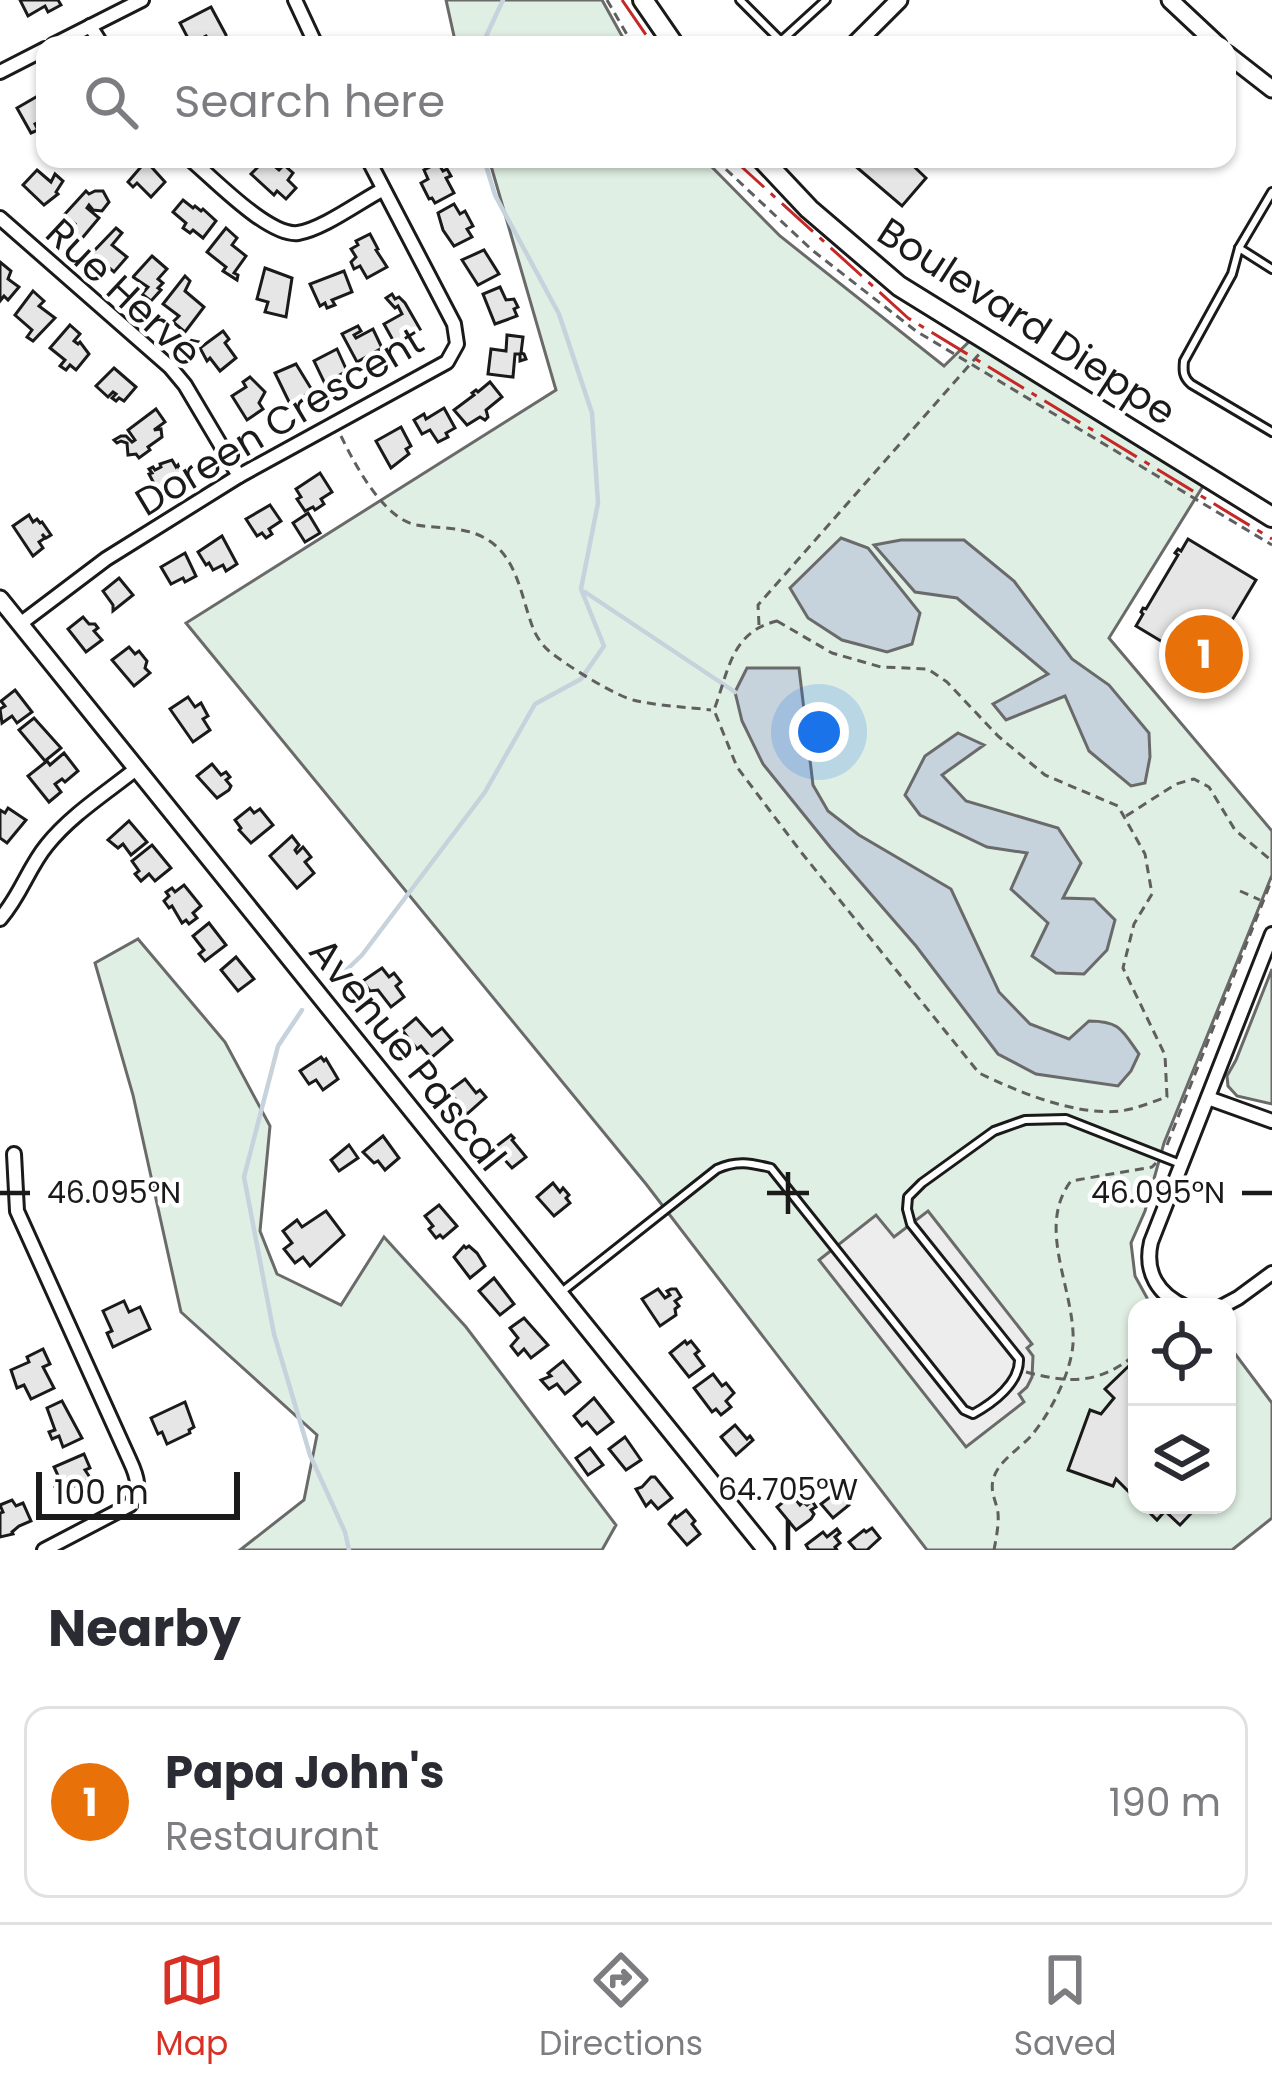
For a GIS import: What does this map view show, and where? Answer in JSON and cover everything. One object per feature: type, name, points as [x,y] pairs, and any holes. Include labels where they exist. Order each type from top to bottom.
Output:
[{"type":"main road","points":[[644,0],[668,36]]},
{"type":"main road","name":"Boulevard Dieppe","points":[[770,168],[809,209],[899,286],[1272,517]]},
{"type":"street","points":[[70,36],[142,0]]},
{"type":"street","points":[[296,0],[312,36]]},
{"type":"street","points":[[863,36],[899,0]]},
{"type":"street","points":[[1170,0],[1208,36]]},
{"type":"street","points":[[90,26],[96,36]]},
{"type":"street","points":[[0,72],[36,54]]},
{"type":"street","points":[[1236,60],[1269,81]]},
{"type":"street","points":[[201,168],[272,228],[294,234],[382,190]]},
{"type":"street","name":"Doreen Crescent","points":[[20,624],[106,559],[239,476],[447,362],[457,344],[454,324],[372,168]]},
{"type":"street","name":"Rue Hervé","points":[[0,218],[170,367],[239,476]]},
{"type":"street","name":"Avenue Pascal","points":[[0,599],[766,1550]]},
{"type":"street","points":[[0,919],[20,894],[45,847],[136,769]]},
{"type":"street","points":[[1169,1298],[1154,1281],[1149,1261],[1155,1229],[1272,934]]},
{"type":"street","points":[[1208,1098],[1272,1121]]},
{"type":"street","points":[[14,1154],[17,1211],[138,1484],[130,1505],[44,1550]]},
{"type":"street","points":[[1236,1299],[1272,1273]]},
{"type":"lane","points":[[740,0],[776,36]]},
{"type":"lane","points":[[786,36],[826,0]]},
{"type":"lane","points":[[1272,192],[1239,248],[1232,274],[1184,361],[1183,371],[1191,384],[1272,432]]},
{"type":"lane","points":[[1239,248],[1272,268]]},
{"type":"lane","points":[[559,1294],[717,1169],[732,1162],[771,1168],[967,1412],[974,1414],[1014,1380],[1018,1359],[911,1224],[908,1197],[994,1131],[1025,1120],[1066,1119],[1182,1165]]},
{"type":"path","points":[[607,0],[628,36]]},
{"type":"path","points":[[725,168],[812,250],[916,331],[1272,545]]},
{"type":"path","points":[[759,625],[758,605],[989,343]]},
{"type":"path","points":[[336,423],[380,500],[399,519],[486,538],[506,554],[535,634],[547,650],[634,701],[714,710]]},
{"type":"path","points":[[777,621],[832,652],[880,667],[928,669],[1045,775],[1118,806],[1145,854],[1152,894],[1134,924],[1123,968],[1165,1055],[1167,1097],[1123,1111],[1091,1111],[1016,1091],[980,1073],[737,766],[714,710],[739,641],[759,625],[777,621]]},
{"type":"path","points":[[1124,817],[1176,784],[1194,779],[1208,787],[1234,830],[1272,862]]},
{"type":"path","points":[[994,1550],[998,1514],[991,1488],[995,1471],[1052,1408],[1073,1348],[1069,1292],[1055,1229],[1061,1194],[1071,1181],[1152,1167],[1163,1157],[1272,879]]},
{"type":"path","points":[[1240,890],[1263,901]]},
{"type":"path","points":[[1019,1370],[1063,1380],[1106,1376],[1128,1360]]},
{"type":"green space","points":[[446,0],[602,0],[622,36],[454,36]]},
{"type":"green space","points":[[492,168],[713,168],[780,236],[944,366],[976,335],[1208,478],[1109,638],[1272,831],[1272,875],[1164,1143],[1131,1243],[1135,1276],[1147,1298],[1128,1298],[1128,1514],[1236,1514],[1236,1355],[1272,1403],[1272,1518],[1232,1550],[927,1550],[646,1184],[186,623],[556,390]]},
{"type":"green space","points":[[138,939],[225,1042],[270,1126],[260,1231],[277,1274],[341,1305],[384,1237],[466,1327],[616,1525],[602,1550],[240,1550],[304,1500],[317,1435],[181,1312],[133,1095],[95,963]]},
{"type":"green space","points":[[1272,969],[1272,1104],[1237,1096],[1227,1076]]},
{"type":"shaded area","points":[[841,538],[868,548],[920,613],[912,644],[887,652],[842,640],[808,618],[790,588]]},
{"type":"shaded area","points":[[964,540],[1014,581],[1072,659],[1109,685],[1149,733],[1145,783],[1131,786],[1089,751],[1065,696],[1006,720],[993,704],[1048,674],[957,598],[915,592],[874,545]]},
{"type":"shaded area","points":[[747,668],[799,668],[813,785],[828,811],[859,835],[951,889],[999,992],[1030,1024],[1069,1039],[1089,1021],[1114,1025],[1124,1033],[1139,1054],[1118,1086],[1036,1074],[998,1054],[916,946],[763,764],[742,721],[735,692]]},
{"type":"shaded area","points":[[958,733],[984,745],[942,775],[966,801],[1058,828],[1081,863],[1063,898],[1094,899],[1115,920],[1107,950],[1084,974],[1056,973],[1032,956],[1048,923],[1011,889],[1027,853],[987,847],[920,815],[905,795],[925,756]]},
{"type":"shaded area","points":[[928,1211],[1032,1344],[1027,1348],[1033,1356],[1032,1377],[1019,1394],[1024,1402],[966,1447],[819,1260],[876,1215],[894,1237]]},
{"type":"building","points":[[20,0],[58,0],[61,5],[48,12],[45,6],[28,16]]},
{"type":"building","points":[[211,7],[226,36],[187,36],[180,23]]},
{"type":"building","points":[[36,97],[36,131],[31,133],[17,108]]},
{"type":"building","points":[[140,168],[152,168],[165,182],[151,197],[137,183],[133,187],[128,182]]},
{"type":"building","points":[[257,168],[287,168],[293,173],[288,180],[296,188],[286,199],[277,191],[274,195],[251,174]]},
{"type":"building","points":[[858,168],[915,168],[926,178],[902,206]]},
{"type":"building","points":[[447,169],[454,193],[435,203],[429,199],[421,183],[428,179],[424,170]]},
{"type":"building","points":[[37,170],[51,182],[55,174],[63,181],[58,194],[44,205],[23,185]]},
{"type":"building","points":[[86,191],[103,191],[109,202],[102,211],[89,205],[99,218],[78,243],[67,233],[75,224],[64,215]]},
{"type":"building","points":[[183,200],[216,221],[203,238],[183,228],[186,223],[173,212]]},
{"type":"building","points":[[454,204],[460,214],[465,211],[473,226],[467,229],[472,237],[454,246],[438,213]]},
{"type":"building","points":[[116,228],[122,233],[112,245],[127,257],[114,272],[92,253]]},
{"type":"building","points":[[226,228],[237,238],[232,245],[246,256],[234,273],[237,280],[207,252]]},
{"type":"building","points":[[370,234],[387,267],[367,278],[360,266],[354,269],[351,262],[356,257],[351,249]]},
{"type":"building","points":[[484,250],[499,274],[478,285],[462,260]]},
{"type":"building","points":[[152,256],[167,269],[158,279],[163,283],[161,290],[151,301],[142,294],[148,287],[133,277]]},
{"type":"building","points":[[0,262],[11,271],[8,279],[19,287],[8,300],[4,296],[0,301]]},
{"type":"building","points":[[265,268],[292,278],[286,317],[265,312],[268,302],[257,299]]},
{"type":"building","points":[[344,271],[352,292],[332,300],[335,305],[320,306],[310,284]]},
{"type":"building","points":[[185,276],[190,281],[185,291],[204,307],[185,332],[173,322],[179,316],[163,304]]},
{"type":"building","points":[[500,287],[506,300],[514,299],[517,316],[495,324],[483,294]]},
{"type":"building","points":[[33,291],[44,301],[39,306],[55,318],[33,341],[27,337],[32,330],[15,315]]},
{"type":"building","points":[[392,294],[405,303],[420,329],[394,342],[384,324],[402,314],[386,298]]},
{"type":"building","points":[[70,325],[80,334],[74,341],[89,354],[76,370],[60,366],[65,360],[50,348]]},
{"type":"building","points":[[358,326],[361,331],[356,338],[373,329],[382,348],[357,362],[342,334]]},
{"type":"building","points":[[223,331],[236,358],[220,371],[200,348]]},
{"type":"building","points":[[507,335],[523,337],[521,353],[526,359],[520,361],[520,354],[515,354],[513,377],[488,374],[491,349],[506,351]]},
{"type":"building","points":[[337,349],[347,371],[327,388],[314,361]]},
{"type":"building","points":[[296,364],[312,390],[292,408],[275,373]]},
{"type":"building","points":[[114,368],[136,387],[124,401],[112,398],[113,392],[108,397],[96,386]]},
{"type":"building","points":[[250,377],[265,392],[259,403],[263,409],[247,420],[232,396],[246,387],[243,382]]},
{"type":"building","points":[[490,382],[502,397],[486,410],[485,420],[480,417],[467,425],[454,410]]},
{"type":"building","points":[[444,408],[455,428],[438,442],[430,430],[422,434],[414,420]]},
{"type":"building","points":[[156,409],[165,422],[154,430],[161,429],[162,437],[139,458],[128,455],[127,443],[114,440],[126,436],[135,440],[128,430]]},
{"type":"building","points":[[401,427],[411,446],[406,449],[409,454],[391,468],[376,441]]},
{"type":"building","points":[[172,460],[182,477],[158,491],[149,469]]},
{"type":"building","points":[[320,473],[332,492],[321,499],[324,504],[305,511],[296,489]]},
{"type":"building","points":[[270,505],[281,521],[269,529],[272,534],[266,538],[262,533],[257,536],[246,519]]},
{"type":"building","points":[[308,513],[320,533],[305,542],[293,523]]},
{"type":"building","points":[[29,515],[51,535],[42,534],[43,548],[33,556],[13,526]]},
{"type":"building","points":[[222,536],[237,564],[226,571],[223,565],[213,570],[198,552]]},
{"type":"building","points":[[1188,539],[1256,580],[1204,667],[1136,626],[1175,553]]},
{"type":"building","points":[[185,553],[196,576],[171,584],[161,567]]},
{"type":"building","points":[[119,578],[133,595],[113,611],[103,591]]},
{"type":"building","points":[[83,617],[95,624],[94,631],[102,640],[86,652],[68,629]]},
{"type":"building","points":[[129,647],[135,654],[139,651],[150,673],[134,686],[112,660]]},
{"type":"building","points":[[15,690],[32,712],[17,723],[12,716],[2,723],[0,709],[5,706],[1,701]]},
{"type":"building","points":[[188,697],[195,707],[201,703],[210,730],[193,742],[170,709]]},
{"type":"building","points":[[34,718],[61,748],[45,761],[19,730]]},
{"type":"building","points":[[64,753],[78,771],[55,784],[61,792],[49,802],[28,776]]},
{"type":"building","points":[[212,764],[221,775],[226,772],[230,777],[226,780],[229,790],[217,798],[197,776]]},
{"type":"building","points":[[8,808],[26,820],[7,843],[0,838],[0,810],[5,813]]},
{"type":"building","points":[[250,808],[254,813],[260,809],[273,825],[251,843],[235,820]]},
{"type":"building","points":[[129,821],[147,842],[131,855],[123,844],[118,848],[108,840]]},
{"type":"building","points":[[292,836],[299,845],[297,853],[303,847],[311,857],[305,862],[314,873],[297,888],[270,856]]},
{"type":"building","points":[[152,845],[171,868],[155,881],[149,874],[141,881],[132,861]]},
{"type":"building","points":[[184,885],[201,906],[189,924],[182,923],[164,901],[169,896],[166,892]]},
{"type":"building","points":[[209,923],[226,945],[205,961],[199,954],[204,950],[193,936]]},
{"type":"building","points":[[236,957],[254,979],[238,991],[221,970]]},
{"type":"building","points":[[382,968],[401,982],[396,986],[404,997],[391,1007],[378,990],[370,991],[363,981]]},
{"type":"building","points":[[416,1018],[432,1036],[442,1028],[452,1040],[431,1058],[402,1030]]},
{"type":"building","points":[[321,1057],[338,1079],[323,1090],[316,1080],[309,1084],[300,1071]]},
{"type":"building","points":[[465,1079],[486,1097],[467,1114],[449,1091]]},
{"type":"building","points":[[511,1135],[526,1157],[512,1168],[494,1148]]},
{"type":"building","points":[[383,1136],[399,1158],[385,1170],[363,1152]]},
{"type":"building","points":[[349,1145],[358,1158],[339,1171],[331,1160]]},
{"type":"building","points":[[553,1183],[569,1195],[570,1203],[554,1216],[537,1197]]},
{"type":"building","points":[[439,1205],[457,1226],[443,1238],[436,1238],[425,1216]]},
{"type":"building","points":[[326,1211],[344,1235],[310,1266],[303,1257],[295,1263],[284,1249],[292,1243],[283,1231],[297,1220],[302,1227]]},
{"type":"building","points":[[464,1246],[477,1253],[485,1266],[470,1278],[454,1257]]},
{"type":"building","points":[[494,1278],[514,1304],[500,1315],[479,1291]]},
{"type":"building","points":[[658,1289],[665,1298],[671,1289],[681,1297],[675,1301],[679,1306],[676,1315],[660,1326],[642,1299]]},
{"type":"building","points":[[124,1301],[129,1312],[140,1307],[150,1329],[113,1347],[103,1311]]},
{"type":"building","points":[[524,1318],[548,1345],[531,1358],[524,1349],[518,1355],[511,1346],[518,1338],[510,1328]]},
{"type":"building","points":[[685,1341],[699,1351],[695,1354],[704,1366],[689,1377],[670,1353]]},
{"type":"building","points":[[43,1349],[50,1364],[43,1367],[54,1388],[31,1399],[24,1385],[17,1388],[11,1370]]},
{"type":"building","points":[[563,1361],[580,1382],[565,1394],[557,1384],[549,1389],[541,1380]]},
{"type":"building","points":[[1128,1367],[1128,1491],[1116,1479],[1113,1486],[1068,1470],[1090,1410],[1101,1414],[1114,1398],[1105,1389]]},
{"type":"building","points":[[713,1374],[734,1393],[726,1401],[731,1407],[721,1415],[716,1409],[712,1412],[694,1388]]},
{"type":"building","points":[[594,1398],[613,1422],[597,1434],[574,1416]]},
{"type":"building","points":[[62,1401],[82,1438],[63,1447],[59,1436],[52,1439],[49,1432],[55,1430],[47,1408]]},
{"type":"building","points":[[185,1402],[194,1427],[167,1444],[151,1418]]},
{"type":"building","points":[[735,1425],[753,1440],[736,1455],[721,1437]]},
{"type":"building","points":[[625,1437],[641,1460],[626,1470],[609,1449]]},
{"type":"building","points":[[590,1448],[603,1465],[588,1475],[576,1458]]},
{"type":"building","points":[[84,1454],[91,1479],[58,1493],[54,1485],[61,1482],[54,1467]]},
{"type":"building","points":[[651,1477],[672,1498],[658,1509],[651,1501],[646,1506],[636,1489]]},
{"type":"building","points":[[849,1490],[853,1495],[846,1501],[849,1505],[833,1518],[821,1504],[838,1491],[842,1496]]},
{"type":"building","points":[[792,1495],[800,1505],[812,1501],[816,1507],[811,1519],[796,1530],[777,1507]]},
{"type":"building","points":[[12,1500],[16,1506],[23,1503],[31,1521],[0,1537],[0,1505]]},
{"type":"building","points":[[686,1510],[700,1534],[687,1545],[669,1524]]},
{"type":"building","points":[[1168,1514],[1190,1514],[1180,1525]]},
{"type":"building","points":[[872,1528],[880,1538],[867,1550],[856,1550],[849,1542]]},
{"type":"building","points":[[837,1529],[837,1550],[809,1550],[806,1545],[823,1532],[827,1537]]},
{"type":"waterway","points":[[486,36],[503,0]]},
{"type":"waterway","points":[[331,985],[362,955],[485,792],[535,704],[581,679],[604,646],[581,589],[598,503],[592,413],[559,314],[495,195],[487,168]]},
{"type":"waterway","points":[[585,592],[735,692]]},
{"type":"waterway","points":[[302,1010],[278,1046],[244,1177],[274,1334],[310,1455],[349,1550]]},
{"type":"power","points":[[622,0],[647,36]]},
{"type":"power","points":[[743,168],[908,318],[1272,539]]},
{"type":"place","name":"Papa John's","points":[[1204,654]]}]
